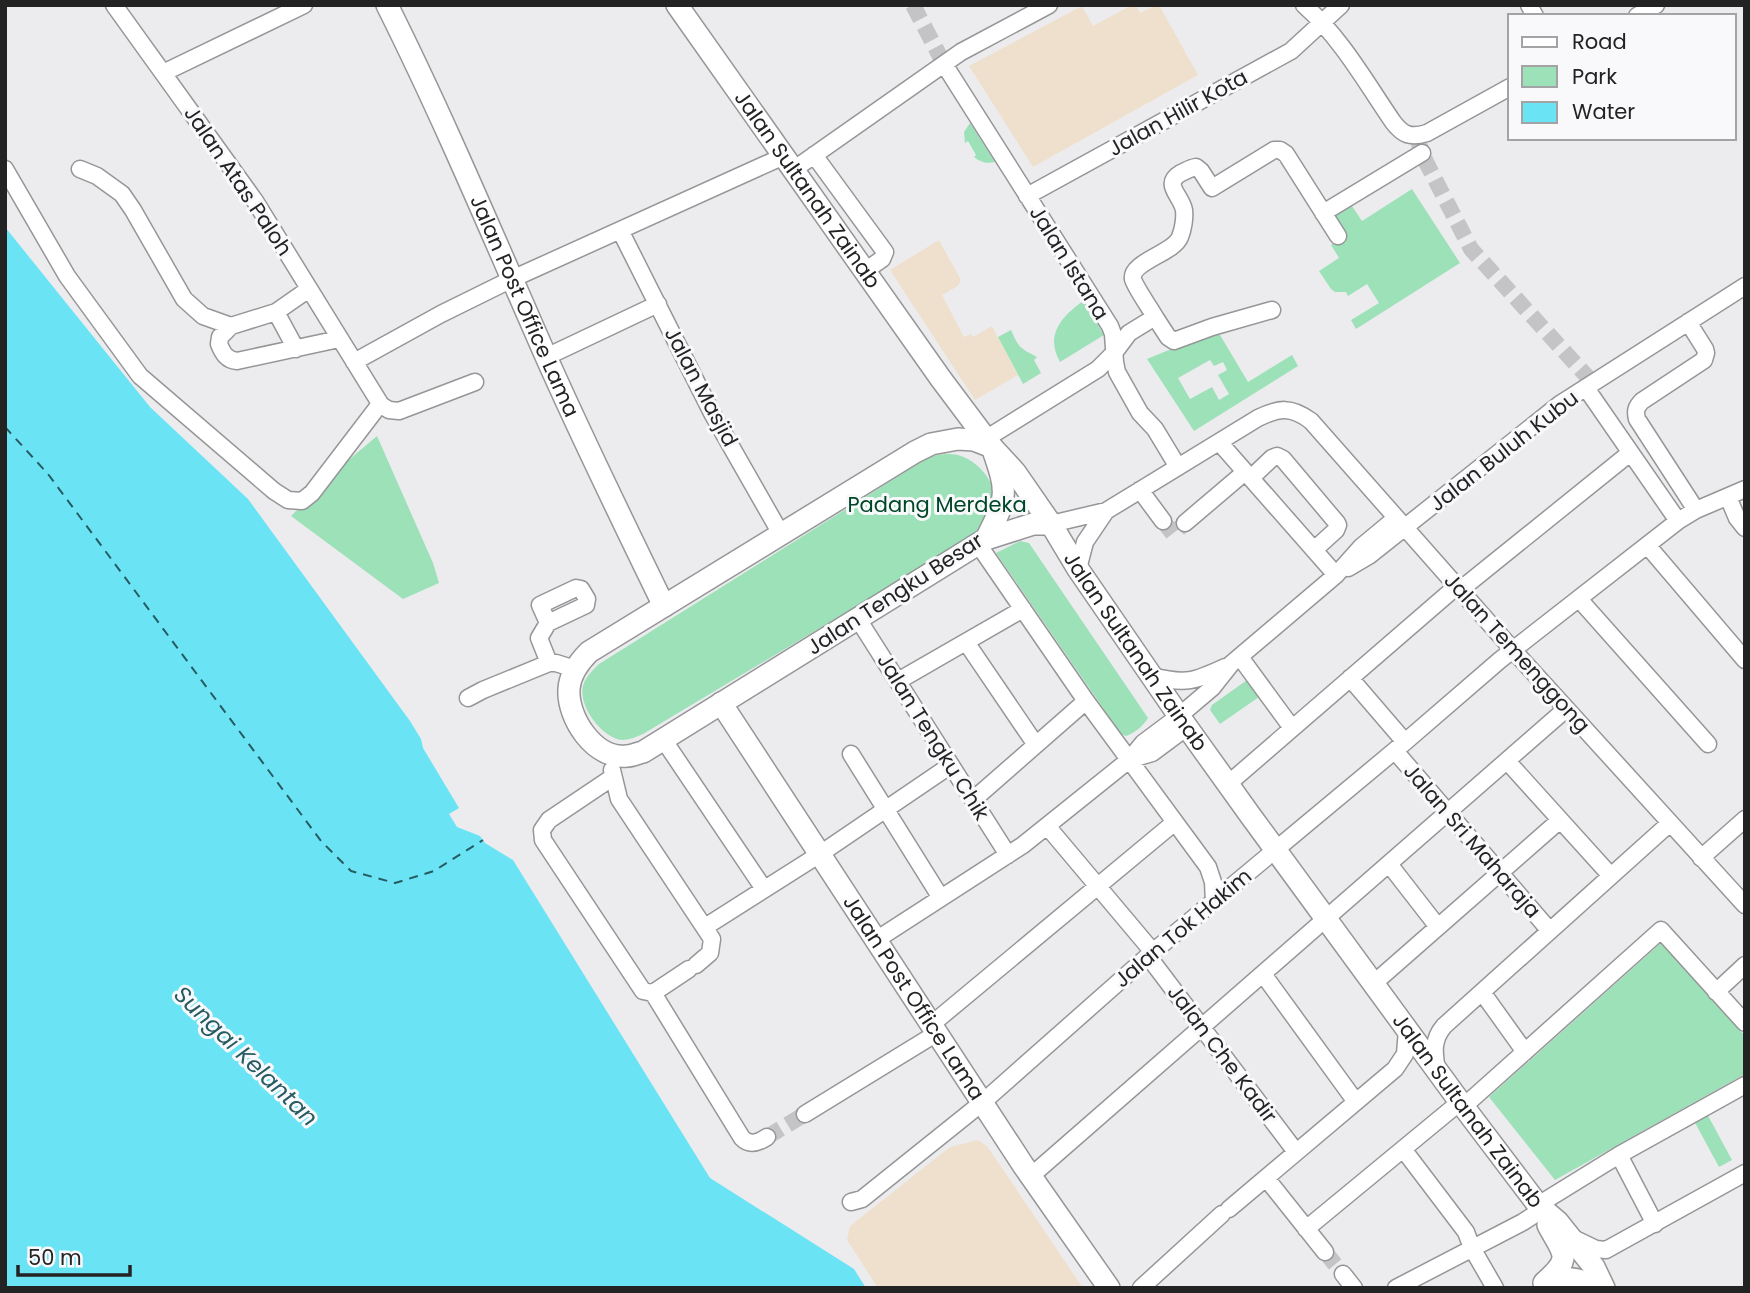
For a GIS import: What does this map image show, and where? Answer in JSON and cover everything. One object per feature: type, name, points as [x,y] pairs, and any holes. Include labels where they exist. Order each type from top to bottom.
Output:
[{"type":"main road","name":"Jalan Post Office Lama","points":[[387,5],[437,110],[546,357],[664,606]]},
{"type":"main road","name":"Jalan Sultanah Zainab","points":[[677,5],[941,379],[1015,472],[1078,569],[1228,784],[1437,1072],[1539,1208],[1558,1222],[1594,1267],[1604,1288]]},
{"type":"main road","points":[[609,754],[582,731],[570,704],[571,676],[589,652],[904,458],[931,444],[958,439],[990,442]]},
{"type":"main road","name":"Jalan Tengku Besar","points":[[609,754],[626,757],[643,752],[982,542],[1001,509],[1004,497],[1004,483],[990,442]]},
{"type":"main road","points":[[982,542],[1032,524],[1051,524]]},
{"type":"main road","name":"Jalan Post Office Lama","points":[[721,703],[1031,1176],[1110,1288]]},
{"type":"main road","points":[[1539,1208],[1564,1256],[1562,1265],[1542,1286]]},
{"type":"main road","points":[[1542,1286],[1558,1279],[1571,1278],[1595,1288]]},
{"type":"street","name":"Jalan Atas Paloh","points":[[114,5],[255,201],[380,404]]},
{"type":"street","points":[[163,73],[304,5]]},
{"type":"street","points":[[354,362],[512,279],[788,163],[814,155],[972,46],[1049,5]]},
{"type":"street","points":[[1304,5],[1342,45],[1399,130],[1408,135],[1427,133],[1508,88]]},
{"type":"street","name":"Jalan Hilir Kota","points":[[1027,196],[1291,51],[1341,5]]},
{"type":"street","points":[[1640,14],[1656,5]]},
{"type":"street","name":"Jalan Istana","points":[[944,65],[1112,330],[1117,372],[1140,413],[1155,429],[1178,467]]},
{"type":"street","points":[[1272,310],[1174,341],[1168,337],[1134,281],[1133,274],[1174,245],[1180,236],[1184,211],[1172,185],[1173,178],[1196,167],[1212,188],[1274,150],[1280,150],[1286,155],[1338,236]]},
{"type":"street","points":[[1323,213],[1422,153]]},
{"type":"street","points":[[814,155],[885,252],[882,259],[865,271]]},
{"type":"street","points":[[5,169],[67,276],[140,376],[288,500],[302,501],[313,493],[380,404],[389,410],[399,411],[475,382]]},
{"type":"street","points":[[80,169],[97,176],[122,194],[184,299],[203,316],[231,326]]},
{"type":"street","name":"Jalan Masjid","points":[[624,238],[712,412],[781,534]]},
{"type":"street","name":"Jalan Buluh Kubu","points":[[1183,721],[1235,661],[1336,575],[1370,555],[1401,523],[1560,404],[1745,285]]},
{"type":"street","points":[[309,289],[276,312],[231,326],[220,337],[222,352],[233,361],[339,339]]},
{"type":"street","points":[[546,357],[657,304]]},
{"type":"street","points":[[276,312],[296,349]]},
{"type":"street","points":[[990,442],[1098,369],[1129,334],[1155,317]]},
{"type":"street","points":[[1688,323],[1705,349],[1704,360],[1642,401],[1636,414],[1696,510]]},
{"type":"street","points":[[1586,388],[1678,521]]},
{"type":"street","name":"Jalan Temenggong","points":[[1219,442],[1272,411],[1285,409],[1299,412],[1311,421],[1513,650],[1745,905]]},
{"type":"street","points":[[1051,524],[1107,511],[1219,442],[1336,575]]},
{"type":"street","points":[[1228,784],[1459,588],[1630,453]]},
{"type":"street","points":[[1185,523],[1277,456],[1338,525],[1314,550]]},
{"type":"street","name":"Jalan Tok Hakim","points":[[852,1202],[862,1199],[982,1102],[1151,954],[1513,650],[1678,521],[1696,510],[1745,489]]},
{"type":"street","points":[[1140,490],[1163,521]]},
{"type":"street","points":[[1728,497],[1737,518],[1745,528]]},
{"type":"street","points":[[1078,569],[1085,542],[1107,511]]},
{"type":"street","points":[[982,542],[1023,609],[1086,701],[1212,874],[1214,902]]},
{"type":"street","points":[[1647,545],[1745,660]]},
{"type":"street","points":[[1578,599],[1708,744]]},
{"type":"street","points":[[898,681],[1023,609]]},
{"type":"street","name":"Jalan Tengku Chik","points":[[858,619],[1008,855]]},
{"type":"street","points":[[548,622],[539,638],[549,663]]},
{"type":"street","points":[[966,642],[1036,745]]},
{"type":"street","points":[[1235,661],[1292,729]]},
{"type":"street","name":"Jalan Buluh Kubu","points":[[1152,676],[1170,681],[1190,681],[1235,661]]},
{"type":"street","points":[[468,698],[549,663],[575,668]]},
{"type":"street","name":"Jalan Sri Maharaja","points":[[1350,678],[1448,813],[1550,931]]},
{"type":"street","points":[[973,800],[1086,701]]},
{"type":"street","points":[[1031,1176],[1566,709]]},
{"type":"street","points":[[876,940],[1008,855],[1129,760],[1143,743],[1183,721]]},
{"type":"street","points":[[663,739],[764,889]]},
{"type":"street","points":[[609,754],[619,799],[705,927],[713,944],[708,956],[653,993]]},
{"type":"street","points":[[850,754],[941,898]]},
{"type":"street","points":[[1507,761],[1611,876]]},
{"type":"street","points":[[705,927],[820,854],[951,765]]},
{"type":"street","points":[[614,777],[549,820],[544,824],[541,835],[642,990],[653,993],[742,1138],[756,1143],[767,1137]]},
{"type":"street","points":[[1701,858],[1745,819]]},
{"type":"street","points":[[1373,984],[1560,820]]},
{"type":"street","points":[[805,1114],[934,1028],[1175,822]]},
{"type":"street","points":[[1437,1072],[1435,1043],[1437,1034],[1444,1026],[1670,823]]},
{"type":"street","name":"Jalan Che Kadir","points":[[1047,826],[1151,954],[1296,1152]]},
{"type":"street","points":[[1389,864],[1438,927]]},
{"type":"street","points":[[1306,1228],[1462,1105],[1661,930],[1745,1024]]},
{"type":"street","points":[[1716,992],[1745,965]]},
{"type":"street","points":[[1263,974],[1356,1102]]},
{"type":"street","points":[[1482,992],[1525,1052]]},
{"type":"street","points":[[1141,1288],[1395,1069],[1405,1054],[1407,1030]]},
{"type":"street","points":[[1396,1288],[1523,1222],[1539,1208],[1619,1155],[1745,1085]]},
{"type":"street","points":[[1403,1149],[1466,1232],[1495,1288]]},
{"type":"street","points":[[1619,1155],[1656,1224]]},
{"type":"street","points":[[1568,1235],[1596,1249],[1606,1250],[1745,1173]]},
{"type":"street","points":[[1266,1178],[1325,1252]]},
{"type":"street","points":[[1343,1274],[1354,1288]]},
{"type":"shaded area","points":[[1136,5],[1140,13],[1159,5],[1198,75],[1033,167],[969,66],[1082,6],[1093,26]]},
{"type":"shaded area","points":[[939,240],[961,280],[958,286],[942,295],[964,337],[971,334],[973,337],[992,326],[1018,375],[975,400],[890,270]]},
{"type":"shaded area","points":[[978,1140],[987,1146],[1083,1288],[878,1288],[847,1240],[850,1226],[950,1147]]},
{"type":"green space","points":[[970,123],[995,162],[986,163],[976,159],[968,141],[965,143],[964,132]]},
{"type":"green space","points":[[1412,189],[1460,263],[1356,329],[1351,320],[1379,303],[1367,284],[1348,296],[1346,292],[1335,292],[1331,289],[1319,271],[1339,258],[1331,245],[1346,236],[1335,215],[1350,203],[1362,221]]},
{"type":"green space","points":[[1083,301],[1104,335],[1060,362],[1054,343],[1058,327],[1068,313]]},
{"type":"green space","points":[[1011,330],[1021,347],[1037,357],[1034,360],[1041,373],[1023,384],[998,337]]},
{"type":"green space","points":[[1213,332],[1220,335],[1248,382],[1292,355],[1298,366],[1194,431],[1147,359]],"holes":[[[1210,360],[1214,366],[1223,362],[1227,370],[1218,375],[1229,394],[1219,400],[1212,387],[1190,399],[1178,378]]]},
{"type":"green space","points":[[377,436],[433,563],[439,583],[403,599],[291,516]]},
{"type":"green space","name":"Padang Merdeka","points":[[959,455],[980,468],[989,480],[994,495],[987,519],[965,541],[643,734],[625,740],[614,738],[593,720],[582,694],[587,677],[599,664],[921,462],[932,456]]},
{"type":"green space","points":[[1020,541],[1029,543],[1148,718],[1133,733],[1126,736],[1121,734],[996,553]]},
{"type":"green space","points":[[1247,680],[1259,697],[1220,724],[1210,710],[1212,705]]},
{"type":"green space","points":[[1661,943],[1745,1036],[1745,1074],[1555,1180],[1489,1097]]},
{"type":"green space","points":[[1706,1112],[1732,1160],[1719,1167],[1693,1119]]},
{"type":"water","name":"Sungai Kelantan","points":[[5,227],[150,407],[248,499],[410,721],[459,808],[449,814],[457,827],[480,836],[485,843],[513,860],[710,1178],[854,1269],[866,1288],[5,1288]]},
{"type":"ferry route","points":[[5,427],[48,474],[321,841],[351,871],[395,883],[434,871],[483,840]]},
{"type":"tunnel","points":[[913,5],[944,64]]},
{"type":"tunnel","points":[[1416,136],[1426,162],[1471,249],[1593,383]]},
{"type":"tunnel","points":[[1163,521],[1173,534],[1185,523]]},
{"type":"tunnel","points":[[767,1137],[805,1114]]},
{"type":"tunnel","points":[[1325,1252],[1343,1274]]}]
